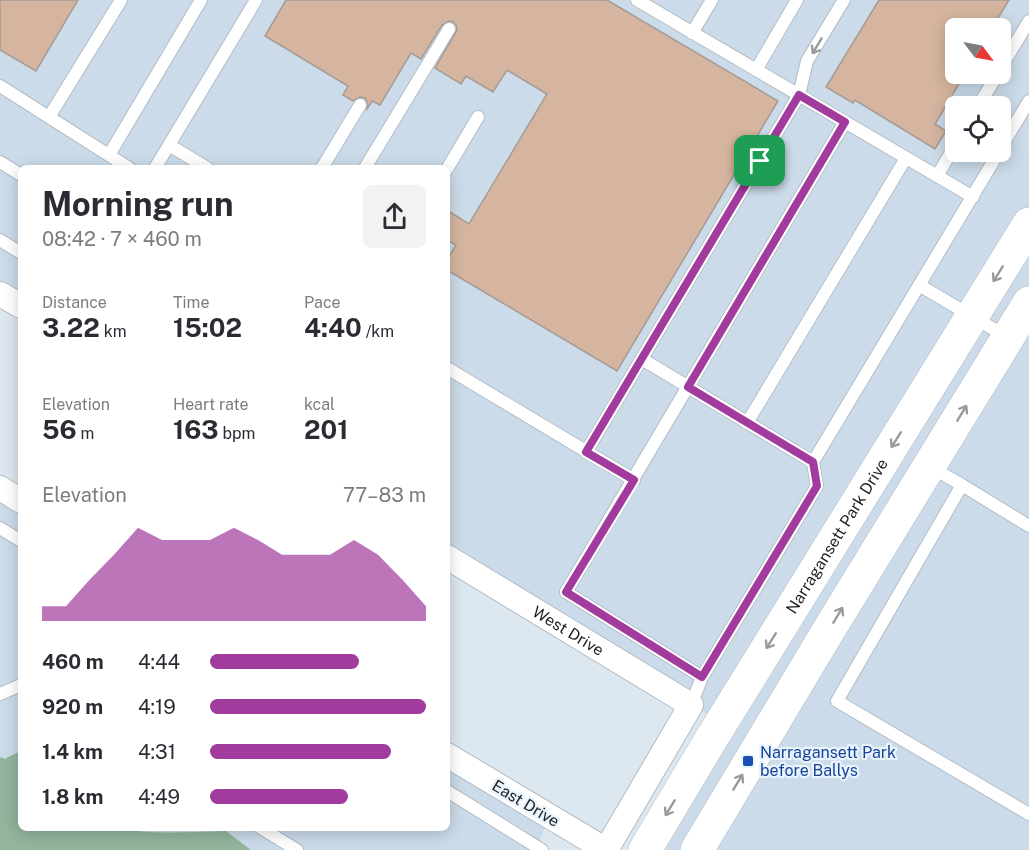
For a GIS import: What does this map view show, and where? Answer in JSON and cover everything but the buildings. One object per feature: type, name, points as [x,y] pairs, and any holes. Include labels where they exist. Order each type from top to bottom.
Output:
[{"type":"street","name":"Narragansett Park Drive","points":[[645,850],[1029,224]]},
{"type":"street","points":[[0,294],[18,304]]},
{"type":"street","points":[[697,850],[1029,303]]},
{"type":"street","points":[[0,488],[18,499]]},
{"type":"street","name":"West Drive","points":[[450,559],[690,705]]},
{"type":"street","points":[[606,850],[690,705]]},
{"type":"street","name":"East Drive","points":[[450,758],[606,850]]},
{"type":"lane","points":[[49,117],[121,0]]},
{"type":"lane","points":[[109,155],[201,0]]},
{"type":"lane","points":[[157,165],[256,0]]},
{"type":"lane","points":[[638,0],[973,197]]},
{"type":"lane","points":[[692,33],[712,0]]},
{"type":"lane","points":[[756,70],[797,0]]},
{"type":"lane","points":[[586,452],[799,95],[807,61],[844,0]]},
{"type":"lane","points":[[1011,51],[1029,21]]},
{"type":"lane","points":[[367,165],[449,29]]},
{"type":"lane","points":[[0,86],[124,165]]},
{"type":"lane","points":[[1011,131],[1029,101]]},
{"type":"lane","points":[[324,165],[360,105]]},
{"type":"lane","points":[[449,165],[478,117]]},
{"type":"lane","points":[[702,677],[566,592],[845,122]]},
{"type":"lane","points":[[169,145],[202,165]]},
{"type":"lane","points":[[747,423],[906,158]]},
{"type":"lane","points":[[0,162],[18,173]]},
{"type":"lane","points":[[937,176],[945,162]]},
{"type":"lane","points":[[690,705],[702,677],[817,486],[813,462],[993,162]]},
{"type":"lane","points":[[0,240],[18,251]]},
{"type":"lane","points":[[919,285],[1008,338]]},
{"type":"lane","points":[[642,359],[813,462]]},
{"type":"lane","points":[[450,370],[634,480]]},
{"type":"lane","points":[[929,466],[1029,526]]},
{"type":"lane","points":[[962,485],[837,701],[1029,814]]},
{"type":"lane","points":[[0,528],[18,539]]},
{"type":"lane","points":[[0,694],[18,686]]},
{"type":"lane","points":[[450,793],[542,850]]},
{"type":"lane","points":[[266,831],[297,850]]},
{"type":"shaded area","points":[[0,0],[1029,0],[1029,850],[640,850],[716,719],[450,559],[450,165],[18,165],[18,302],[0,292]]},
{"type":"shaded area","points":[[0,497],[18,507],[18,752],[3,759],[0,758]]},
{"type":"shaded area","points":[[450,761],[547,820],[537,850],[251,850],[226,831],[450,831]]},
{"type":"shaded area","points":[[130,831],[226,831],[183,833]]},
{"type":"green space","points":[[18,752],[18,831],[226,831],[251,850],[0,850],[0,758],[4,759]]},
{"type":"place","name":"Narragansett Park before Ballys","points":[[748,761]]},
{"type":"route","points":[[799,95],[845,122],[688,387],[813,462],[817,486],[702,677],[566,592],[634,480],[586,452],[760,161],[799,95]]}]
